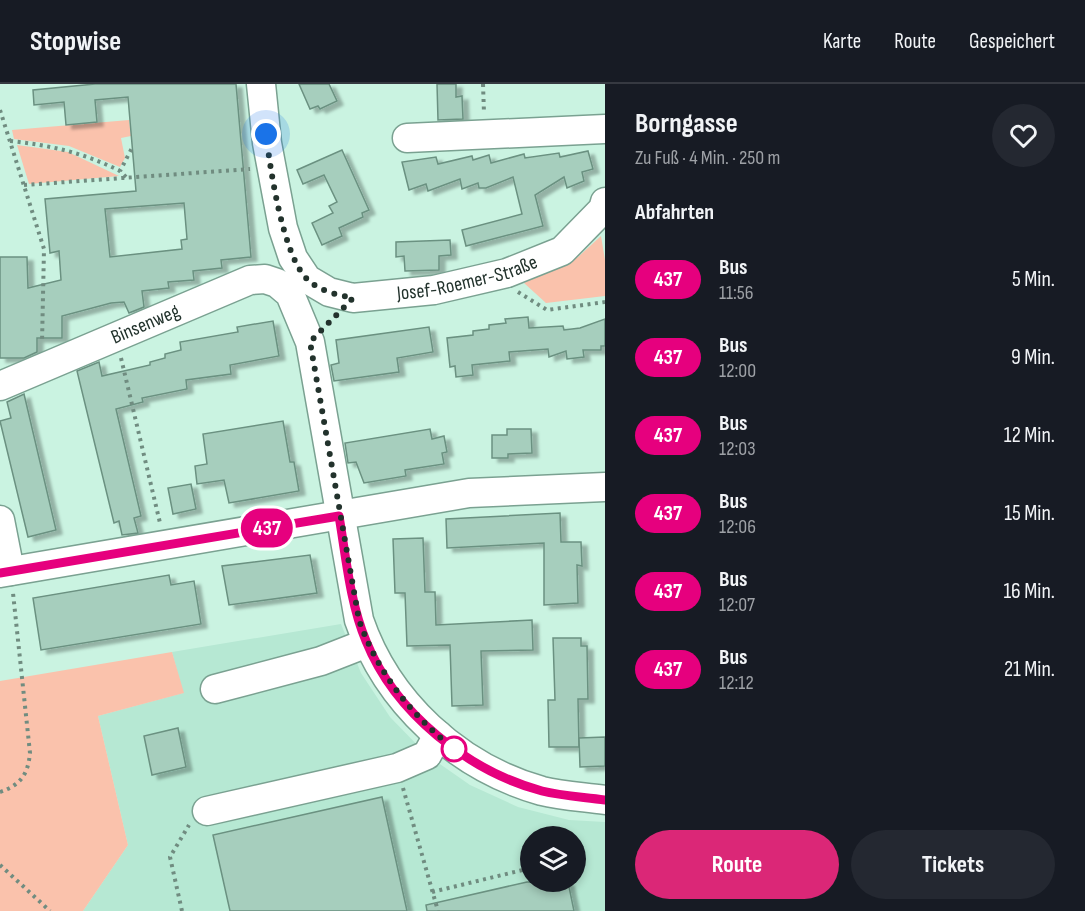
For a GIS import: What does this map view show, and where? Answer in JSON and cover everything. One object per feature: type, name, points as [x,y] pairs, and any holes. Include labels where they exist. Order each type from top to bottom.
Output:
[{"type":"street","points":[[261,84],[272,167],[310,342],[359,620],[367,643],[396,693],[438,735],[469,759],[515,782],[543,791],[605,800]]},
{"type":"street","points":[[407,138],[605,129]]},
{"type":"street","name":"Josef-Roemer-Straße","points":[[298,287],[353,298],[434,290],[507,273],[562,251],[603,209],[605,202]]},
{"type":"street","name":"Binsenweg","points":[[0,386],[250,280],[265,279],[298,287]]},
{"type":"street","points":[[0,520],[5,572],[165,543],[339,516],[369,508],[469,493],[605,487]]},
{"type":"street","points":[[215,689],[321,661],[367,643]]},
{"type":"street","points":[[207,811],[397,768],[427,755],[438,735]]},
{"type":"path","points":[[0,110],[44,249],[42,368]]},
{"type":"path","points":[[10,141],[43,144],[71,150],[120,171],[126,178]]},
{"type":"path","points":[[120,171],[132,148]]},
{"type":"path","points":[[24,185],[272,167]]},
{"type":"path","points":[[507,273],[519,294],[547,310],[605,302]]},
{"type":"path","points":[[116,337],[165,543]]},
{"type":"path","points":[[0,792],[20,783],[29,766],[30,753],[5,572]]},
{"type":"path","points":[[397,768],[438,911]]},
{"type":"path","points":[[182,911],[170,857],[196,814],[207,811]]},
{"type":"path","points":[[0,865],[50,911]]},
{"type":"path","points":[[432,892],[520,871]]},
{"type":"shaded area","points":[[129,120],[131,136],[121,138],[125,158],[120,167],[69,146],[14,139],[12,130]]},
{"type":"shaded area","points":[[17,145],[68,152],[119,176],[29,184]]},
{"type":"shaded area","points":[[601,236],[605,260],[605,296],[546,303],[524,283],[578,257]]},
{"type":"shaded area","points":[[341,624],[361,673],[390,717],[427,755],[470,785],[518,807],[569,820],[605,822],[605,911],[83,911],[128,845],[98,716],[183,693],[172,652]]},
{"type":"shaded area","points":[[172,652],[184,693],[98,716],[128,845],[83,911],[0,911],[0,681]]},
{"type":"building","points":[[95,84],[236,84],[251,257],[221,260],[222,268],[193,271],[194,280],[168,282],[169,288],[142,291],[144,307],[129,313],[124,302],[111,303],[62,316],[62,338],[37,338],[37,352],[24,358],[0,358],[0,257],[27,257],[28,288],[61,280],[59,251],[50,253],[45,199],[136,191],[128,97],[95,100],[97,122],[66,125],[64,102],[34,105],[33,90]],"holes":[[[184,203],[187,239],[181,240],[182,249],[110,257],[105,209]]]},
{"type":"building","points":[[299,84],[329,84],[337,101],[320,109],[318,106],[310,109]]},
{"type":"building","points":[[437,84],[456,84],[456,97],[462,96],[463,119],[438,120]]},
{"type":"building","points":[[342,150],[369,210],[362,213],[363,217],[339,228],[342,236],[322,245],[312,223],[333,213],[329,206],[337,202],[324,175],[303,184],[297,170]]},
{"type":"building","points":[[588,151],[593,169],[582,172],[584,181],[567,188],[564,177],[535,195],[543,226],[466,246],[462,230],[522,214],[513,177],[486,188],[479,188],[478,183],[462,189],[460,179],[428,191],[426,184],[409,190],[402,162],[436,157],[438,164],[472,156],[473,160],[489,155],[491,163],[524,154],[525,158],[559,153],[560,157]]},
{"type":"building","points":[[450,240],[451,255],[439,256],[439,270],[405,271],[404,256],[396,257],[396,242]]},
{"type":"building","points":[[528,317],[529,328],[563,326],[564,330],[580,328],[605,319],[605,346],[601,346],[601,350],[583,350],[584,357],[567,359],[566,351],[549,357],[548,349],[509,352],[510,361],[472,365],[473,375],[456,377],[455,366],[450,367],[447,338],[473,335],[473,331],[489,329],[489,325],[506,323],[505,319]]},
{"type":"building","points":[[273,321],[279,356],[230,365],[231,374],[186,380],[187,389],[142,398],[143,402],[116,409],[141,516],[134,518],[138,533],[122,535],[119,521],[114,523],[77,371],[99,362],[102,376],[150,365],[150,362],[165,358],[165,354],[181,350],[180,342],[238,332],[237,327]]},
{"type":"building","points":[[429,327],[433,352],[397,358],[399,372],[334,381],[331,365],[339,363],[336,340]]},
{"type":"building","points":[[24,394],[56,530],[28,537],[0,421],[11,418],[7,402]]},
{"type":"building","points":[[283,421],[290,462],[294,462],[299,491],[229,503],[224,480],[197,484],[195,466],[207,464],[203,434]]},
{"type":"building","points":[[430,429],[432,439],[444,436],[447,452],[442,453],[444,464],[405,470],[406,476],[364,483],[356,462],[348,463],[345,443]]},
{"type":"building","points":[[507,429],[531,429],[532,453],[508,454],[508,458],[492,458],[492,435],[507,435]]},
{"type":"building","points":[[191,484],[196,509],[173,514],[168,488]]},
{"type":"building","points":[[560,513],[561,542],[581,542],[582,566],[577,565],[578,603],[544,605],[544,543],[447,548],[446,519]]},
{"type":"building","points":[[423,538],[425,592],[435,592],[436,625],[532,620],[533,650],[481,651],[483,705],[452,706],[450,645],[407,646],[405,593],[395,593],[393,539]]},
{"type":"building","points":[[310,555],[317,593],[229,605],[222,566]]},
{"type":"building","points":[[169,575],[171,585],[194,581],[201,624],[41,650],[33,598]]},
{"type":"building","points":[[553,638],[581,638],[581,646],[587,646],[588,699],[578,699],[579,747],[549,747],[548,700],[555,700]]},
{"type":"building","points":[[178,728],[186,767],[152,775],[144,736]]},
{"type":"building","points":[[605,737],[605,766],[580,767],[579,738]]},
{"type":"building","points":[[382,797],[407,911],[230,911],[213,835]]},
{"type":"building","points":[[520,884],[520,892],[570,892],[574,911],[427,911],[426,905]]},
{"type":"bus line","name":"437","points":[[0,573],[165,543],[339,516],[359,620],[367,643],[396,693],[438,735],[469,759],[515,782],[543,791],[605,800]]},
{"type":"route","points":[[266,134],[284,228],[293,258],[307,279],[329,292],[353,298],[310,342],[359,620],[367,643],[396,693],[454,749]]}]
